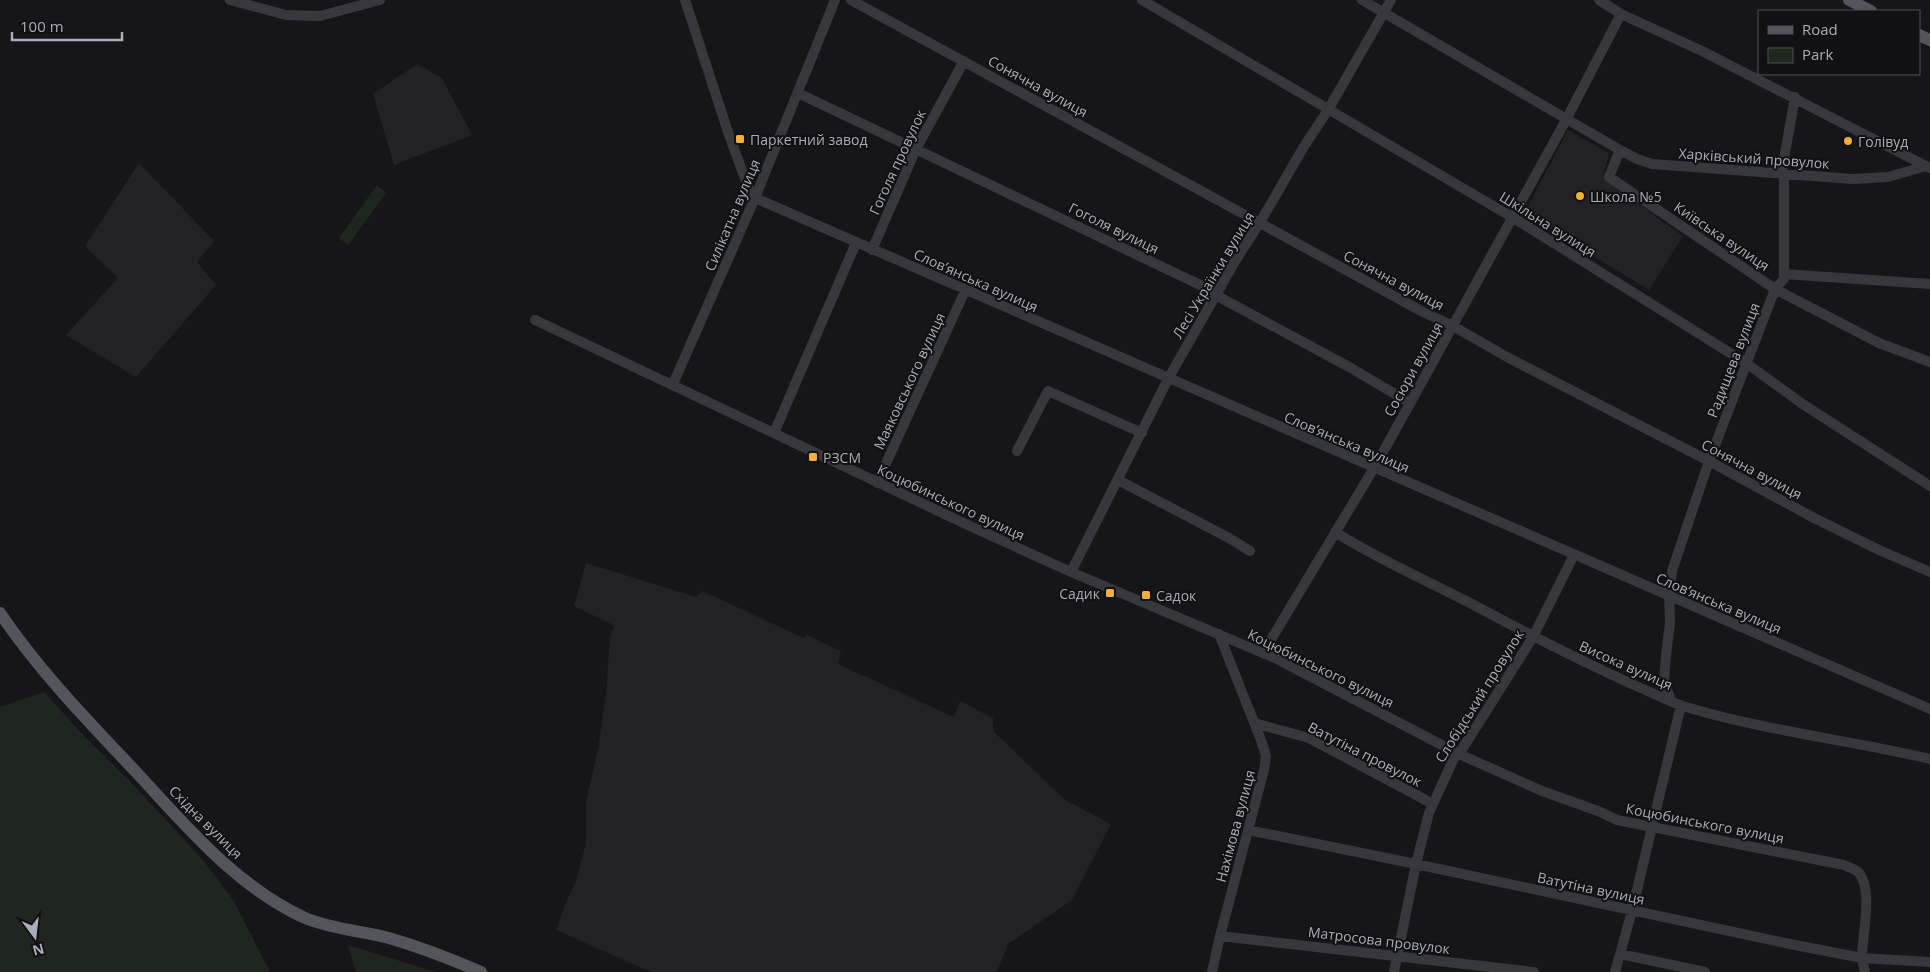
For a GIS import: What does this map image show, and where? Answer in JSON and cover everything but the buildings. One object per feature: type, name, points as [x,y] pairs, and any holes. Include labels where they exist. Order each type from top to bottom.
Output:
[{"type":"main road","points":[[1849,0],[1869,10]]},
{"type":"main road","name":"Східна вулиця","points":[[0,612],[48,678],[210,851],[251,885],[287,909],[307,919],[390,938],[446,957],[481,972]]},
{"type":"street","points":[[230,0],[286,15],[320,16],[380,0]]},
{"type":"street","points":[[685,0],[728,132],[748,187],[755,198]]},
{"type":"street","name":"Силікатна вулиця","points":[[673,384],[755,198],[835,0]]},
{"type":"street","name":"Сонячна вулиця","points":[[851,0],[1507,357],[1709,461],[1816,519],[1879,550],[1930,572]]},
{"type":"street","name":"Шкільна вулиця","points":[[1142,0],[1512,217],[1746,363],[1804,404],[1930,486]]},
{"type":"street","points":[[1362,0],[1620,150]]},
{"type":"street","name":"Лесі Українки вулиця","points":[[1071,572],[1168,379],[1391,0]]},
{"type":"street","points":[[1598,0],[1621,14],[1795,97],[1928,167]]},
{"type":"street","name":"Сосюри вулиця","points":[[1263,653],[1374,468],[1566,120],[1621,14]]},
{"type":"street","name":"Гоголя провулок","points":[[872,250],[916,149],[964,61]]},
{"type":"street","name":"Гоголя вулиця","points":[[798,93],[1217,293],[1221,298],[1351,368],[1410,403]]},
{"type":"street","points":[[1795,97],[1782,170],[1784,174],[1784,274],[1930,284]]},
{"type":"street","name":"Харківський провулок","points":[[1620,150],[1652,164],[1853,179],[1888,177],[1928,167]]},
{"type":"street","name":"Київська вулиця","points":[[1620,150],[1608,177],[1775,289],[1879,343],[1930,362]]},
{"type":"street","name":"Слов’янська вулиця","points":[[755,198],[1930,709]]},
{"type":"street","points":[[774,433],[856,243]]},
{"type":"street","name":"Радищева вулиця","points":[[1676,703],[1664,681],[1670,622],[1669,596],[1672,571],[1709,461],[1775,289],[1784,280],[1784,274]]},
{"type":"street","name":"Маяковського вулиця","points":[[877,483],[966,291]]},
{"type":"street","name":"Коцюбинського вулиця","points":[[535,320],[673,384],[877,483],[1071,572],[1263,653],[1459,754],[1542,791],[1598,811],[1617,820],[1838,863],[1858,872],[1862,879],[1866,906],[1862,958]]},
{"type":"street","points":[[1017,451],[1048,391],[1142,433]]},
{"type":"street","points":[[1118,480],[1229,538],[1250,551]]},
{"type":"street","name":"Висока вулиця","points":[[1336,532],[1367,552],[1472,604],[1532,637],[1602,671],[1676,703],[1746,723],[1930,758]]},
{"type":"street","name":"Слобідський провулок","points":[[1394,972],[1416,864],[1429,813],[1454,758],[1459,754],[1532,637],[1574,555]]},
{"type":"street","name":"Нахімова вулиця","points":[[1212,972],[1266,756],[1219,634]]},
{"type":"street","points":[[1615,972],[1632,911],[1676,703]]},
{"type":"street","name":"Ватутіна провулок","points":[[1254,724],[1308,738],[1433,804]]},
{"type":"street","name":"Ватутіна вулиця","points":[[1248,830],[1862,958],[1930,962]]},
{"type":"street","name":"Матросова провулок","points":[[1220,936],[1534,972]]},
{"type":"street","points":[[1620,954],[1705,972]]},
{"type":"street","points":[[1862,958],[1865,972]]},
{"type":"shaded area","points":[[417,64],[442,78],[472,135],[394,165],[373,94]]},
{"type":"shaded area","name":"Школа №5","points":[[1568,130],[1609,153],[1603,178],[1683,236],[1649,290],[1524,214]]},
{"type":"shaded area","points":[[139,163],[214,241],[197,262],[216,285],[136,377],[66,335],[118,278],[85,246]]},
{"type":"shaded area","points":[[586,563],[696,597],[702,591],[804,638],[806,635],[841,651],[838,664],[954,717],[960,701],[993,718],[993,731],[1065,800],[1111,824],[1072,900],[1008,944],[997,972],[651,972],[556,930],[576,881],[586,844],[586,801],[598,750],[606,695],[610,635],[615,626],[574,606]]},
{"type":"green space","points":[[377,185],[386,193],[348,245],[339,238]]},
{"type":"green space","points":[[44,692],[203,860],[234,901],[270,972],[0,972],[0,707]]},
{"type":"green space","points":[[348,945],[436,972],[356,972]]},
{"type":"place","name":"Паркетний завод","points":[[740,139]]},
{"type":"place","name":"Голівуд","points":[[1848,141]]},
{"type":"place","name":"Школа №5","points":[[1580,196]]},
{"type":"place","name":"РЗСМ","points":[[813,457]]},
{"type":"place","name":"Садик","points":[[1110,593]]},
{"type":"place","name":"Садок","points":[[1146,595]]}]
